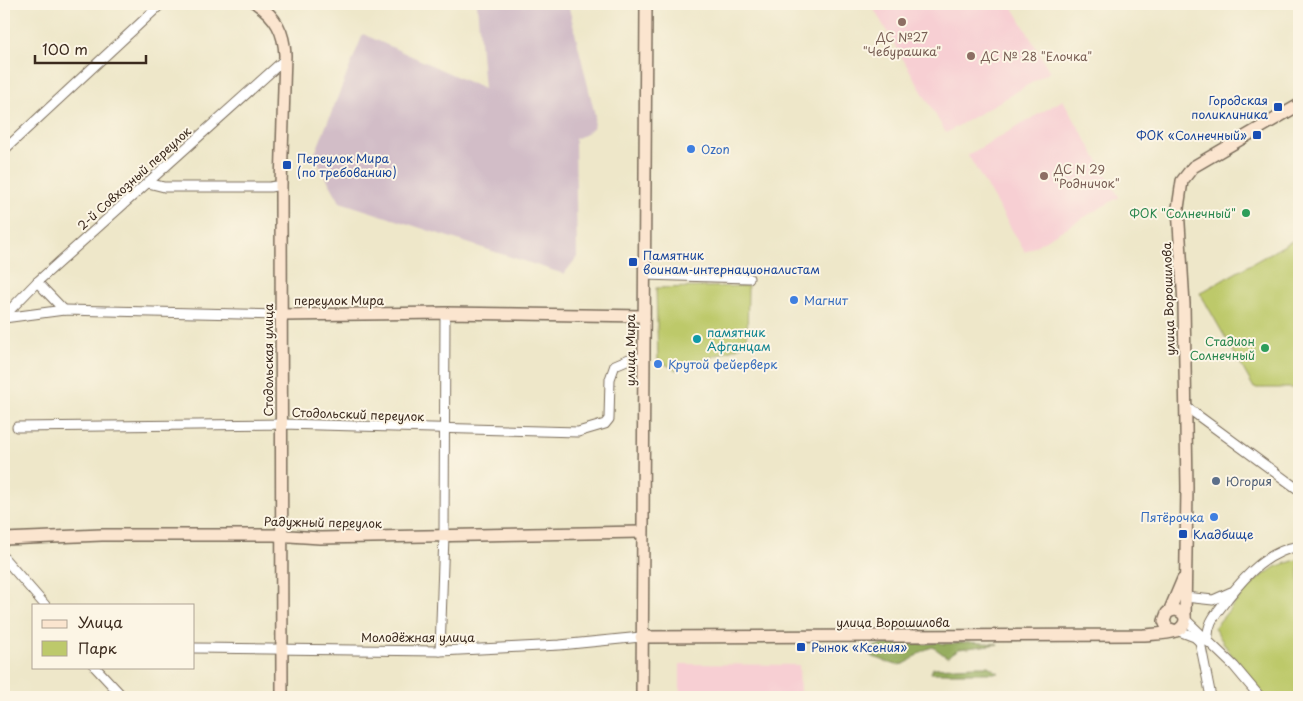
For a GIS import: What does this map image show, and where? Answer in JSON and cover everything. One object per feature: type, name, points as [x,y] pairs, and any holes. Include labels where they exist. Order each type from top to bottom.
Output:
[{"type":"main road","name":"Стодольская улица","points":[[257,4],[278,23],[282,36],[284,60],[281,185],[282,697]]},
{"type":"main road","name":"улица Мира","points":[[642,697],[646,4]]},
{"type":"main road","name":"улица Ворошилова","points":[[1185,618],[1187,488],[1184,304],[1178,208],[1182,181],[1187,173],[1204,160],[1299,105]]},
{"type":"main road","name":"переулок Мира","points":[[281,315],[445,313],[644,316]]},
{"type":"main road","name":"Радужный переулок","points":[[4,539],[102,535],[320,538],[642,532]]},
{"type":"main road","name":"улица Ворошилова","points":[[1144,635],[1166,615],[1185,575]]},
{"type":"main road","points":[[1180,611],[1185,618],[1184,627],[1178,631],[1167,628],[1166,615],[1180,611]]},
{"type":"main road","name":"улица Ворошилова","points":[[641,637],[1144,635],[1178,631]]},
{"type":"street","points":[[4,150],[160,4]]},
{"type":"street","name":"2-й Совхозный переулок","points":[[4,317],[37,282],[284,60]]},
{"type":"street","points":[[148,182],[164,187],[270,187],[281,185]]},
{"type":"street","points":[[644,275],[749,278]]},
{"type":"street","points":[[37,282],[64,310]]},
{"type":"street","name":"переулок Мира","points":[[4,317],[64,310],[281,315]]},
{"type":"street","points":[[440,651],[444,535],[445,313]]},
{"type":"street","name":"Стодольский переулок","points":[[17,427],[282,424],[578,432],[605,424],[609,419],[610,379],[615,365],[630,359],[644,358]]},
{"type":"street","points":[[1185,406],[1299,490]]},
{"type":"street","points":[[1208,642],[1207,632],[1210,620],[1244,578],[1267,559],[1299,546]]},
{"type":"street","points":[[4,558],[44,604]]},
{"type":"street","points":[[1185,597],[1213,600],[1234,590]]},
{"type":"street","points":[[1185,618],[1234,666],[1260,697]]},
{"type":"street","points":[[1178,631],[1208,642]]},
{"type":"street","name":"Молодёжная улица","points":[[195,648],[440,651],[560,646],[641,637]]},
{"type":"street","points":[[1196,638],[1200,642],[1211,697]]},
{"type":"street","points":[[97,668],[123,697]]},
{"type":"shaded area","points":[[477,4],[568,4],[595,115],[593,128],[575,139],[577,257],[564,274],[340,202],[314,156],[363,34],[484,89]]},
{"type":"shaded area","name":"ДС № 28 \"Елочка\"","points":[[871,4],[1011,4],[1050,72],[946,133]]},
{"type":"shaded area","name":"ДС N 29 \"Родничок\"","points":[[1063,100],[1119,197],[1025,252],[968,155]]},
{"type":"shaded area","points":[[680,664],[799,665],[800,697],[680,697]]},
{"type":"green space","name":"Стадион Солнечный","points":[[1299,237],[1299,388],[1254,388],[1200,293]]},
{"type":"green space","points":[[748,286],[747,344],[676,370],[658,360],[656,288]]},
{"type":"green space","points":[[1299,559],[1299,697],[1266,697],[1230,653],[1214,628],[1251,584],[1275,567]]},
{"type":"green space","points":[[938,642],[944,644],[967,642],[998,644],[959,649],[947,657],[933,647],[900,665],[873,657],[867,652],[881,645],[930,644]]},
{"type":"green space","points":[[988,666],[999,673],[931,673],[933,668]]},
{"type":"place","name":"ДС №27 \"Чебурашка\"","points":[[902,22]]},
{"type":"place","name":"ДС № 28 \"Елочка\"","points":[[971,56]]},
{"type":"place","name":"Городская поликлиника","points":[[1278,107]]},
{"type":"place","name":"ФОК «Солнечный»","points":[[1257,135]]},
{"type":"place","name":"Ozon","points":[[691,149]]},
{"type":"place","name":"Переулок Мира (по требованию)","points":[[287,165]]},
{"type":"place","name":"ДС N 29 \"Родничок\"","points":[[1044,176]]},
{"type":"place","name":"ФОК \"Солнечный\"","points":[[1246,213]]},
{"type":"place","name":"Памятник воинам‐интернационалистам","points":[[633,262]]},
{"type":"place","name":"Магнит","points":[[794,300]]},
{"type":"place","name":"памятник Афганцам","points":[[697,339]]},
{"type":"place","name":"Стадион Солнечный","points":[[1265,348]]},
{"type":"place","name":"Крутой фейерверк","points":[[658,364]]},
{"type":"place","name":"Югория","points":[[1216,481]]},
{"type":"place","name":"Пятёрочка","points":[[1214,517]]},
{"type":"place","name":"Кладбище","points":[[1183,534]]},
{"type":"place","name":"Рынок «Ксения»","points":[[801,647]]}]
